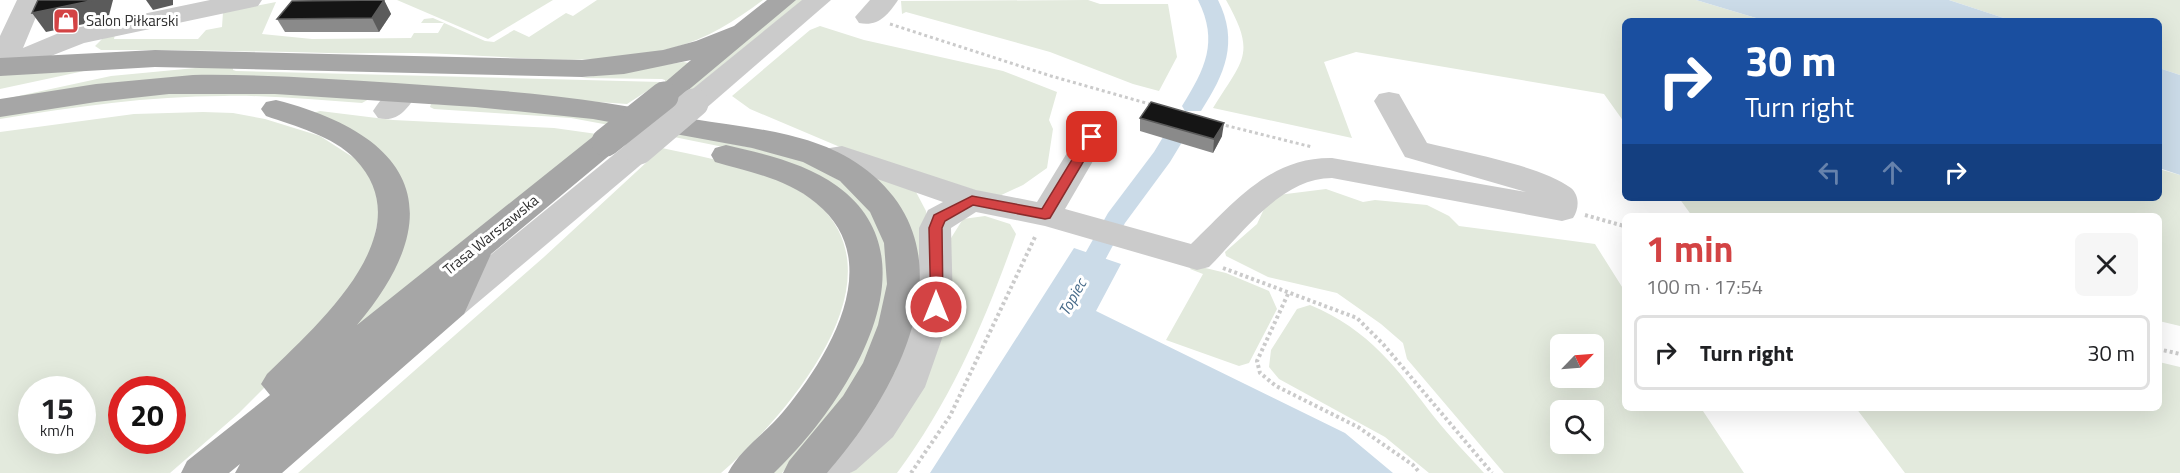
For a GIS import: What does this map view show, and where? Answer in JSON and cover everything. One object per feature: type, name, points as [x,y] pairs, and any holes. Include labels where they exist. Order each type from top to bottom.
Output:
[{"type":"main road","name":"Trasa Warszawska","points":[[255,473],[328,410],[466,274],[606,142],[783,0]]},
{"type":"main road","points":[[0,67],[89,58],[597,70],[664,59],[745,31]]},
{"type":"main road","points":[[0,95],[132,69],[240,60]]},
{"type":"main road","points":[[0,108],[90,94],[195,84],[396,102],[579,127],[668,142],[753,161],[810,184],[839,206],[858,232],[866,260],[866,281],[858,316],[844,352],[823,390],[786,437],[748,473]]},
{"type":"main road","points":[[0,125],[145,107],[212,105],[276,109],[396,102],[596,110],[775,144],[823,158],[861,182],[887,210],[902,243],[904,279],[897,319],[876,374],[843,428],[803,473]]},
{"type":"main road","points":[[208,467],[270,394],[351,309],[384,260],[393,231],[395,211],[392,192],[383,171],[374,159],[336,133],[276,109]]},
{"type":"main road","name":"Trasa Warszawska","points":[[208,467],[466,274]]},
{"type":"main road","points":[[274,473],[328,410]]},
{"type":"street","points":[[0,67],[30,0]]},
{"type":"street","points":[[0,67],[76,36],[249,0]]},
{"type":"street","name":"Trasa Warszawska","points":[[466,274],[639,150],[818,0]]},
{"type":"street","points":[[823,158],[842,156],[972,200],[1045,215],[1197,258],[1269,188],[1282,178],[1308,169],[1332,168],[1562,210],[1561,196],[1530,182],[1416,150],[1389,101]]},
{"type":"street","points":[[1045,215],[1092,137]]},
{"type":"street","points":[[816,473],[842,458],[880,426],[912,377],[936,307],[936,228],[939,218],[972,200]]},
{"type":"path","points":[[877,9],[1051,76],[1163,108]]},
{"type":"path","points":[[1219,124],[1321,148]]},
{"type":"path","points":[[1562,210],[1622,225]]},
{"type":"path","points":[[911,473],[950,416],[1045,215]]},
{"type":"path","points":[[1197,258],[1288,294],[1328,305],[1357,318],[1383,344],[1492,473]]},
{"type":"path","points":[[1288,294],[1257,361],[1260,373],[1276,386],[1358,427],[1413,465],[1420,473]]},
{"type":"path","points":[[2162,350],[2180,354]]},
{"type":"shaded area","points":[[397,0],[553,0],[488,39]]},
{"type":"shaded area","points":[[597,0],[763,0],[731,22],[697,40],[672,48],[616,58],[560,60],[431,53],[101,50],[95,46],[102,39],[115,34],[114,39],[198,39],[206,30],[222,27],[223,12],[276,2],[262,34],[312,39],[411,38],[414,33],[438,33],[444,23],[421,23],[424,19],[433,18],[485,41],[494,42],[514,30],[529,37],[566,13],[573,16]]},
{"type":"shaded area","points":[[794,0],[808,0],[689,98],[676,96]]},
{"type":"shaded area","points":[[1088,0],[1100,4],[1168,4],[1177,57],[1159,91],[1133,84],[1050,52],[906,12],[902,14],[901,1]]},
{"type":"shaded area","points":[[1226,0],[1696,0],[1756,18],[1622,18],[1622,119],[1604,94],[1356,52],[1324,62],[1352,138],[1213,108],[1232,78],[1242,56],[1243,45],[1236,18]]},
{"type":"shaded area","points":[[1949,0],[2180,0],[2180,75],[2162,69],[2162,18],[2004,18]]},
{"type":"shaded area","points":[[820,26],[864,40],[1003,71],[1057,92],[1049,120],[1053,129],[1047,168],[1023,185],[997,197],[847,150],[750,109],[732,96],[810,30]]},
{"type":"shaded area","points":[[683,62],[689,63],[665,84],[665,80],[662,79],[581,78]]},
{"type":"shaded area","points":[[206,67],[233,67],[236,71],[661,82],[627,104],[251,78],[0,100],[111,76]]},
{"type":"shaded area","points":[[84,71],[0,89],[0,75]]},
{"type":"shaded area","points":[[235,90],[369,99],[362,103],[259,96],[196,96],[84,106],[0,119],[0,114],[130,96]]},
{"type":"shaded area","points":[[431,104],[519,108],[613,121],[609,125],[571,118],[434,109],[430,107]]},
{"type":"shaded area","points":[[320,111],[393,120],[554,128],[597,134],[336,350],[382,282],[388,159],[362,137],[309,114]]},
{"type":"shaded area","points":[[203,112],[233,113],[265,119],[320,136],[365,165],[381,204],[369,264],[279,373],[239,413],[170,473],[0,473],[0,132],[134,114]]},
{"type":"shaded area","points":[[679,133],[798,157],[856,190],[886,232],[889,291],[870,352],[854,383],[803,451],[782,473],[762,473],[790,444],[875,244],[758,154],[674,137]]},
{"type":"shaded area","points":[[662,148],[744,168],[785,183],[803,193],[819,205],[841,237],[848,273],[841,310],[825,348],[801,385],[774,419],[721,473],[298,473],[544,257]]},
{"type":"shaded area","points":[[2162,170],[2180,175],[2180,326],[2162,322],[2162,213],[1690,213],[1681,201],[2162,201]]},
{"type":"shaded area","points":[[870,175],[916,192],[926,211],[931,246],[911,362],[850,431],[908,311]]},
{"type":"shaded area","points":[[1326,189],[1363,202],[1375,200],[1427,205],[1449,216],[1459,226],[1595,244],[1622,287],[1622,411],[1703,411],[1744,473],[1504,473],[1407,359],[1403,343],[1381,324],[1337,293],[1268,277],[1226,256],[1225,252],[1257,224],[1270,196]]},
{"type":"shaded area","points":[[985,216],[1010,224],[1016,234],[992,298],[951,388],[917,445],[897,473],[850,473],[905,415],[941,254],[963,219]]},
{"type":"shaded area","points":[[1193,265],[1226,273],[1269,291],[1277,309],[1249,363],[1239,366],[1166,340],[1203,274],[1190,269]]},
{"type":"shaded area","points":[[1310,305],[1350,326],[1381,353],[1484,473],[1429,473],[1385,437],[1279,379],[1269,367],[1271,350],[1297,309]]},
{"type":"shaded area","points":[[2162,363],[2180,367],[2180,473],[1905,473],[1858,411],[2162,411]]},
{"type":"water","points":[[1696,0],[1949,0],[2004,18],[1756,18]]},
{"type":"water","points":[[2162,69],[2180,75],[2180,175],[2162,169]]},
{"type":"water","points":[[1074,248],[1121,264],[1096,311],[1345,433],[1393,473],[930,473]]},
{"type":"building","points":[[38,0],[95,0],[32,13]]},
{"type":"building","points":[[384,0],[372,18],[277,19],[292,1]]},
{"type":"building","points":[[1151,102],[1224,123],[1214,139],[1140,118]]},
{"type":"waterway","name":"Topiec","points":[[1193,106],[1208,80],[1219,41],[1219,28],[1208,0]]},
{"type":"waterway","name":"Topiec","points":[[1081,282],[1116,219],[1162,157],[1182,124]]},
{"type":"place","name":"Salon Piłkarski","points":[[66,21]]},
{"type":"route","points":[[936,307],[936,228],[939,218],[972,200],[1045,215],[1092,137]]}]
